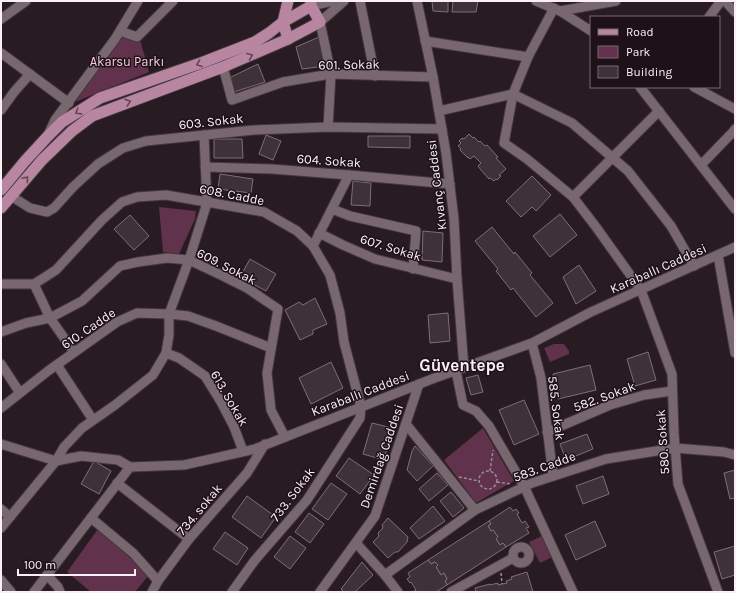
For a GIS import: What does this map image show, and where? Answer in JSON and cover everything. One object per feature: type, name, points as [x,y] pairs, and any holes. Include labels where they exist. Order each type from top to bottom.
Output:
[{"type":"main road","points":[[288,1],[283,22],[288,39]]},
{"type":"main road","points":[[1,190],[25,161],[62,122],[100,98],[201,63],[255,42],[311,4],[320,22],[288,39],[223,67],[92,116],[72,131],[42,160],[1,208]]},
{"type":"street","points":[[1,19],[26,1]]},
{"type":"street","points":[[48,136],[55,120],[115,39],[138,1]]},
{"type":"street","points":[[120,31],[137,37],[173,1]]},
{"type":"street","points":[[311,4],[333,1]]},
{"type":"street","points":[[328,127],[331,74],[320,22],[344,1]]},
{"type":"street","points":[[360,1],[374,76]]},
{"type":"street","name":"Kıvanç Caddesi","points":[[417,1],[439,111],[454,219],[460,370],[463,405],[476,411],[489,426],[495,437]]},
{"type":"street","points":[[536,1],[557,10],[590,31]]},
{"type":"street","points":[[513,94],[528,58],[557,10],[601,2],[616,1]]},
{"type":"street","points":[[710,16],[721,1]]},
{"type":"street","points":[[725,1],[735,12]]},
{"type":"street","points":[[425,41],[528,58]]},
{"type":"street","points":[[1,53],[69,103]]},
{"type":"street","name":"601. Sokak","points":[[223,67],[232,100],[283,82],[331,74],[433,77]]},
{"type":"street","points":[[1,110],[30,74]]},
{"type":"street","points":[[641,88],[735,209]]},
{"type":"street","points":[[696,88],[735,109]]},
{"type":"street","points":[[439,111],[513,94],[572,122],[628,171],[671,226],[694,266]]},
{"type":"street","name":"580. Sokak","points":[[513,94],[504,143],[527,159],[573,197],[641,290],[672,374],[678,484],[718,592]]},
{"type":"street","points":[[573,197],[659,111]]},
{"type":"street","name":"603. Sokak","points":[[11,196],[30,208],[47,212],[54,208],[73,187],[98,164],[123,148],[146,141],[254,130],[328,127],[442,129]]},
{"type":"street","points":[[701,165],[734,131]]},
{"type":"street","points":[[1,528],[56,461],[64,447],[82,428],[116,405],[154,375],[166,353],[169,335],[169,314],[189,260],[207,203],[204,135]]},
{"type":"street","name":"604. Sokak","points":[[206,167],[272,169],[450,184]]},
{"type":"street","points":[[313,246],[349,175]]},
{"type":"street","name":"608. Cadde","points":[[34,284],[56,270],[102,220],[122,202],[137,197],[166,196],[264,212],[296,231],[313,246],[330,275],[340,313],[344,342],[361,406]]},
{"type":"street","points":[[332,209],[350,216],[416,231],[413,268]]},
{"type":"street","name":"607. Sokak","points":[[320,233],[375,259],[457,279]]},
{"type":"street","name":"Karaballı Caddesi","points":[[1,444],[56,461],[81,456],[118,460],[130,467],[184,465],[255,448],[419,384],[532,343],[591,312],[735,247]]},
{"type":"street","points":[[718,255],[735,353]]},
{"type":"street","name":"609. Sokak","points":[[1,332],[26,322],[50,318],[82,301],[120,266],[167,258],[189,260],[247,288],[278,309],[268,373],[271,410],[285,437]]},
{"type":"street","points":[[1,284],[34,284],[50,318],[74,352]]},
{"type":"street","name":"610. Cadde","points":[[1,408],[74,352],[117,322],[137,313],[188,316],[272,348]]},
{"type":"street","name":"585. Sokak","points":[[532,343],[541,378],[553,476]]},
{"type":"street","name":"613. Sokak","points":[[166,353],[179,358],[205,376],[234,427],[243,451]]},
{"type":"street","points":[[1,364],[20,393]]},
{"type":"street","points":[[57,365],[93,420]]},
{"type":"street","name":"Demirdağ Caddesi","points":[[320,592],[375,516],[419,384]]},
{"type":"street","name":"582. Sokak","points":[[547,432],[610,405],[644,395],[672,391]]},
{"type":"street","name":"733. Sokak","points":[[232,592],[255,560],[307,500],[360,418],[361,406]]},
{"type":"street","points":[[406,424],[475,510]]},
{"type":"street","points":[[495,437],[524,486],[573,592]]},
{"type":"street","name":"734. sokak","points":[[152,592],[189,539],[247,473],[266,444]]},
{"type":"street","name":"583. Cadde","points":[[385,575],[475,510],[524,486],[606,459],[675,448],[735,454]]},
{"type":"street","points":[[34,592],[130,467]]},
{"type":"street","points":[[117,483],[189,539]]},
{"type":"street","points":[[1,509],[10,516]]},
{"type":"street","points":[[91,518],[133,552],[158,582]]},
{"type":"street","points":[[356,543],[398,592]]},
{"type":"street","points":[[451,592],[513,558]]},
{"type":"street","points":[[47,575],[58,587],[60,592]]},
{"type":"street","points":[[1,580],[11,592]]},
{"type":"path","points":[[490,471],[495,437]]},
{"type":"path","points":[[490,471],[495,474],[497,479],[496,485],[489,489],[483,488],[479,478],[482,473],[490,471]]},
{"type":"path","points":[[445,473],[479,481]]},
{"type":"green space","name":"Akarsu Parkı","points":[[122,35],[140,39],[149,72],[75,102]]},
{"type":"green space","points":[[159,207],[196,211],[195,219],[179,254],[163,252]]},
{"type":"green space","points":[[554,344],[564,344],[569,351],[569,354],[550,362],[544,348]]},
{"type":"green space","points":[[483,428],[514,481],[476,503],[444,460]]},
{"type":"green space","points":[[98,529],[149,575],[135,592],[91,592],[67,572]]},
{"type":"green space","points":[[542,536],[552,557],[540,563],[529,542]]},
{"type":"building","points":[[432,1],[448,1],[448,12],[433,11]]},
{"type":"building","points":[[453,1],[478,1],[476,12],[452,12]]},
{"type":"building","points":[[319,37],[326,66],[302,69],[296,47]]},
{"type":"building","points":[[258,64],[265,82],[234,92],[231,77]]},
{"type":"building","points":[[469,134],[485,146],[487,145],[506,169],[499,175],[501,176],[497,180],[496,179],[494,181],[490,178],[489,179],[478,166],[481,163],[474,156],[470,159],[460,150],[461,149],[458,146],[461,143],[459,141],[462,138],[464,139]]},
{"type":"building","points":[[266,135],[281,141],[273,160],[259,154]]},
{"type":"building","points":[[368,136],[410,136],[410,148],[368,147]]},
{"type":"building","points":[[214,139],[242,139],[243,158],[214,158]]},
{"type":"building","points":[[220,174],[253,179],[251,193],[218,189]]},
{"type":"building","points":[[532,176],[551,195],[536,211],[532,207],[521,217],[506,201]]},
{"type":"building","points":[[353,181],[371,183],[370,206],[351,205]]},
{"type":"building","points":[[560,214],[577,235],[550,257],[533,236]]},
{"type":"building","points":[[130,215],[149,236],[134,250],[114,229]]},
{"type":"building","points":[[492,227],[532,273],[530,275],[553,303],[536,317],[513,288],[511,290],[496,271],[498,269],[475,241]]},
{"type":"building","points":[[423,231],[443,233],[442,262],[422,260]]},
{"type":"building","points":[[250,259],[276,274],[266,291],[240,277]]},
{"type":"building","points":[[579,265],[596,291],[576,304],[563,277]]},
{"type":"building","points":[[315,298],[327,324],[313,330],[313,334],[300,340],[285,310],[299,302],[303,305]]},
{"type":"building","points":[[448,313],[450,341],[430,343],[428,315]]},
{"type":"building","points":[[648,352],[656,380],[635,386],[627,359]]},
{"type":"building","points":[[331,362],[343,388],[311,404],[299,378]]},
{"type":"building","points":[[590,365],[596,390],[558,399],[553,374]]},
{"type":"building","points":[[478,375],[483,392],[471,395],[466,378]]},
{"type":"building","points":[[524,400],[539,434],[514,445],[499,410]]},
{"type":"building","points":[[372,423],[392,428],[384,460],[363,454]]},
{"type":"building","points":[[587,434],[593,449],[566,460],[560,444]]},
{"type":"building","points":[[415,446],[433,466],[417,481],[407,470],[412,451]]},
{"type":"building","points":[[349,458],[374,475],[360,494],[336,476]]},
{"type":"building","points":[[94,461],[111,471],[99,494],[81,484]]},
{"type":"building","points":[[735,470],[735,498],[730,499],[724,473]]},
{"type":"building","points":[[437,473],[448,485],[429,501],[419,489]]},
{"type":"building","points":[[603,476],[609,494],[583,504],[576,486]]},
{"type":"building","points":[[331,483],[347,494],[328,520],[312,509]]},
{"type":"building","points":[[451,492],[464,508],[453,517],[440,501]]},
{"type":"building","points":[[247,496],[276,517],[261,538],[232,517]]},
{"type":"building","points":[[433,506],[445,521],[419,539],[410,528]]},
{"type":"building","points":[[510,507],[513,511],[516,509],[519,513],[517,514],[522,523],[525,521],[529,527],[526,528],[529,533],[506,547],[503,543],[500,545],[496,539],[498,537],[488,526],[491,524],[489,521]]},
{"type":"building","points":[[309,513],[324,524],[310,543],[295,532]]},
{"type":"building","points":[[388,518],[408,537],[407,542],[398,552],[395,552],[388,558],[373,542],[379,536],[378,533],[383,528],[382,525]]},
{"type":"building","points":[[489,521],[491,524],[488,526],[498,537],[496,539],[500,545],[503,543],[506,547],[447,585],[445,581],[447,579],[444,573],[441,575],[436,567],[438,565],[435,562],[431,564],[428,560]]},
{"type":"building","points":[[595,521],[606,546],[576,560],[565,535]]},
{"type":"building","points":[[225,532],[248,548],[237,565],[213,549]]},
{"type":"building","points":[[290,536],[306,548],[290,569],[274,557]]},
{"type":"building","points":[[735,546],[735,575],[722,579],[714,552]]},
{"type":"building","points":[[428,560],[431,564],[435,562],[438,565],[436,567],[441,575],[444,573],[447,579],[445,581],[447,585],[436,592],[415,592],[414,591],[416,590],[407,579],[410,577],[408,573]]},
{"type":"building","points":[[362,562],[373,575],[355,592],[344,592],[341,589]]},
{"type":"building","points":[[527,572],[533,592],[476,592],[475,588],[490,584],[498,583],[498,585],[507,583],[506,581],[512,579],[511,577]]},
{"type":"district","name":"Güventepe","points":[[462,365]]}]
